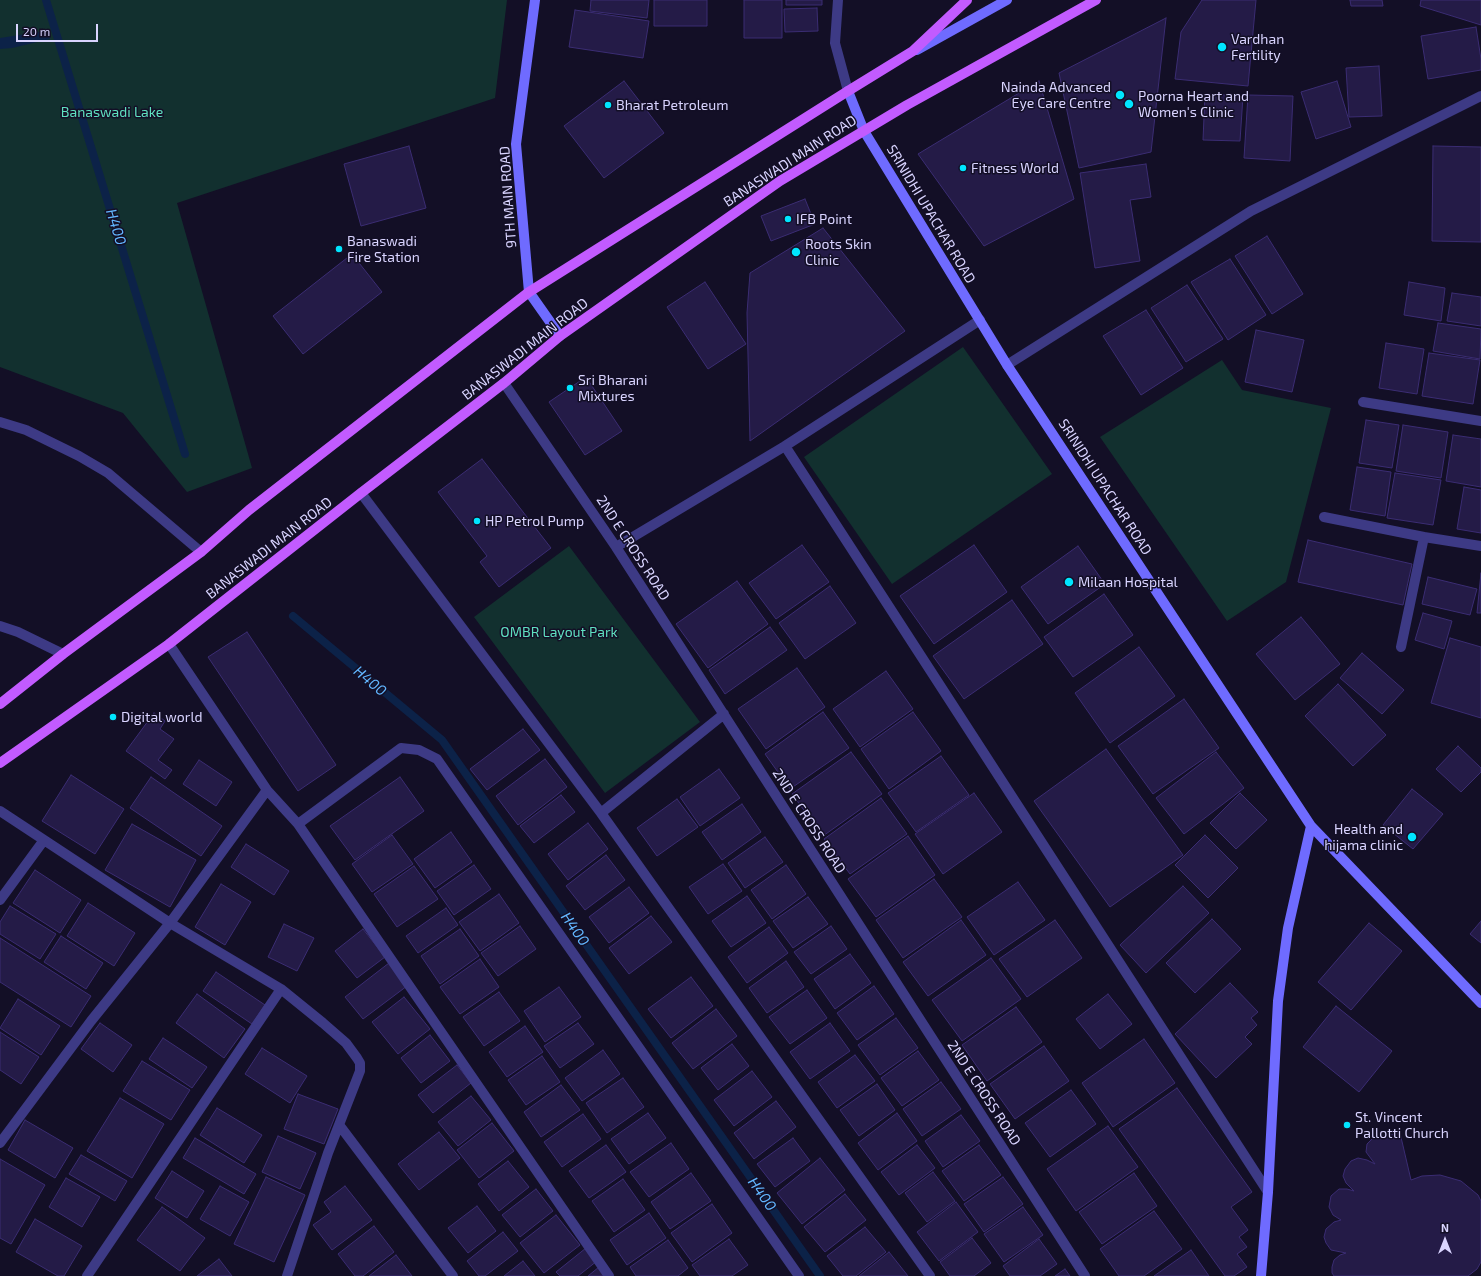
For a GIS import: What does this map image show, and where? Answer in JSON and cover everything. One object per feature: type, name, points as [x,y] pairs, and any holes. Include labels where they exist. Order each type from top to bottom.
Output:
[{"type":"main road","name":"BANASWADI MAIN ROAD","points":[[0,704],[63,654],[201,552],[249,510],[529,292],[848,91],[913,52],[967,0]]},
{"type":"main road","name":"BANASWADI MAIN ROAD","points":[[0,763],[169,644],[504,383],[560,336],[780,181],[907,105],[1096,0]]},
{"type":"street","name":"9TH MAIN ROAD","points":[[529,292],[516,144],[535,0]]},
{"type":"street","points":[[838,0],[835,43],[848,91]]},
{"type":"street","name":"BANASWADI MAIN ROAD","points":[[913,52],[1008,0]]},
{"type":"street","name":"SRINIDHI UPACHAR ROAD","points":[[848,91],[864,131],[1007,366],[1311,826],[1481,1003]]},
{"type":"street","points":[[1007,366],[1251,210],[1481,96]]},
{"type":"street","points":[[529,292],[560,336]]},
{"type":"street","points":[[616,547],[785,446],[980,320]]},
{"type":"street","name":"2ND E CROSS ROAD","points":[[504,383],[616,547],[1085,1276]]},
{"type":"street","points":[[1363,402],[1481,418]]},
{"type":"street","points":[[0,422],[26,430],[79,456],[108,473],[201,552]]},
{"type":"street","points":[[785,446],[1268,1192]]},
{"type":"street","points":[[361,493],[601,813],[930,1276]]},
{"type":"street","points":[[1324,517],[1424,537],[1481,546]]},
{"type":"street","points":[[1401,647],[1424,537]]},
{"type":"street","points":[[0,626],[18,632],[63,654]]},
{"type":"street","points":[[169,644],[267,790],[298,824],[609,1276]]},
{"type":"street","points":[[601,813],[724,714]]},
{"type":"street","points":[[298,824],[401,748],[419,750],[437,759],[799,1276]]},
{"type":"street","points":[[0,1143],[91,1021],[170,923],[267,790]]},
{"type":"street","points":[[0,811],[170,923],[281,989],[346,1043],[359,1061],[360,1071],[340,1126],[328,1152],[287,1276]]},
{"type":"street","points":[[1261,1276],[1268,1192],[1278,1001],[1288,928],[1311,826]]},
{"type":"street","points":[[0,900],[44,840]]},
{"type":"street","points":[[87,1276],[281,989]]},
{"type":"street","points":[[340,1126],[453,1276]]},
{"type":"green space","name":"Banaswadi Lake","points":[[0,0],[507,0],[495,98],[177,203],[252,468],[187,492],[123,413],[0,367]]},
{"type":"green space","points":[[963,347],[1052,474],[892,584],[804,457]]},
{"type":"green space","points":[[1222,360],[1242,390],[1331,408],[1286,582],[1227,621],[1100,437]]},
{"type":"green space","name":"OMBR Layout Park","points":[[569,546],[700,722],[605,793],[474,617]]},
{"type":"water","points":[[46,31],[50,39],[12,48],[0,49],[0,38]]},
{"type":"building","points":[[591,0],[649,0],[647,18],[590,11]]},
{"type":"building","points":[[654,0],[707,0],[707,26],[654,26]]},
{"type":"building","points":[[744,0],[782,0],[782,38],[744,38]]},
{"type":"building","points":[[786,0],[822,0],[822,5],[786,5]]},
{"type":"building","points":[[1202,0],[1256,0],[1248,86],[1175,79],[1181,32]]},
{"type":"building","points":[[1350,0],[1382,0],[1383,6],[1351,6]]},
{"type":"building","points":[[1421,0],[1481,0],[1481,25],[1420,6]]},
{"type":"building","points":[[817,8],[818,31],[785,32],[784,9]]},
{"type":"building","points":[[575,10],[649,21],[643,58],[569,47]]},
{"type":"building","points":[[1166,18],[1151,152],[1079,168],[1059,73]]},
{"type":"building","points":[[1476,27],[1481,59],[1481,70],[1428,79],[1421,36]]},
{"type":"building","points":[[1379,66],[1382,116],[1349,117],[1346,68]]},
{"type":"building","points":[[624,81],[664,133],[604,178],[564,126]]},
{"type":"building","points":[[1039,81],[1074,199],[984,246],[918,154]]},
{"type":"building","points":[[1337,81],[1351,127],[1316,139],[1301,92]]},
{"type":"building","points":[[1205,94],[1243,96],[1240,141],[1203,140]]},
{"type":"building","points":[[1248,95],[1293,96],[1290,161],[1244,158]]},
{"type":"building","points":[[409,146],[426,208],[361,226],[344,164]]},
{"type":"building","points":[[1433,146],[1481,147],[1481,242],[1432,241]]},
{"type":"building","points":[[1146,164],[1151,197],[1130,200],[1140,261],[1095,268],[1080,173]]},
{"type":"building","points":[[805,199],[815,224],[771,241],[761,216]]},
{"type":"building","points":[[823,228],[905,331],[750,441],[747,313],[750,273]]},
{"type":"building","points":[[1267,236],[1303,294],[1272,314],[1235,256]]},
{"type":"building","points":[[352,254],[382,292],[303,354],[273,316]]},
{"type":"building","points":[[1230,259],[1266,315],[1228,340],[1191,282]]},
{"type":"building","points":[[705,282],[746,344],[708,369],[667,307]]},
{"type":"building","points":[[1409,282],[1445,288],[1441,321],[1404,315]]},
{"type":"building","points":[[1187,285],[1223,339],[1186,362],[1151,308]]},
{"type":"building","points":[[1452,293],[1481,297],[1481,326],[1447,321]]},
{"type":"building","points":[[1146,310],[1183,368],[1141,395],[1103,336]]},
{"type":"building","points":[[1438,323],[1481,329],[1480,359],[1433,351]]},
{"type":"building","points":[[1256,330],[1304,340],[1292,392],[1245,382]]},
{"type":"building","points":[[1386,343],[1424,349],[1417,394],[1379,388]]},
{"type":"building","points":[[1429,353],[1480,360],[1473,404],[1422,396]]},
{"type":"building","points":[[586,377],[622,431],[585,455],[549,402]]},
{"type":"building","points":[[1366,420],[1399,425],[1392,468],[1359,463]]},
{"type":"building","points":[[1403,425],[1448,432],[1441,478],[1396,471]]},
{"type":"building","points":[[1453,435],[1481,439],[1481,487],[1446,481]]},
{"type":"building","points":[[482,459],[551,548],[499,587],[480,562],[487,556],[438,492]]},
{"type":"building","points":[[1357,467],[1391,472],[1385,516],[1350,510]]},
{"type":"building","points":[[1395,473],[1441,480],[1433,525],[1387,518]]},
{"type":"building","points":[[1464,487],[1481,490],[1481,533],[1457,529]]},
{"type":"building","points":[[1308,540],[1412,564],[1403,605],[1298,582]]},
{"type":"building","points":[[802,545],[829,582],[776,619],[749,583]]},
{"type":"building","points":[[974,545],[1007,592],[934,644],[900,596]]},
{"type":"building","points":[[1078,546],[1105,584],[1048,624],[1021,587]]},
{"type":"building","points":[[1481,573],[1481,613],[1477,613]]},
{"type":"building","points":[[1428,577],[1477,589],[1470,615],[1422,604]]},
{"type":"building","points":[[737,581],[768,624],[708,668],[676,624]]},
{"type":"building","points":[[830,586],[856,623],[805,659],[779,623]]},
{"type":"building","points":[[1104,594],[1133,635],[1073,677],[1044,637]]},
{"type":"building","points":[[1012,600],[1043,644],[964,699],[933,656]]},
{"type":"building","points":[[1423,613],[1452,621],[1444,649],[1415,640]]},
{"type":"building","points":[[1301,617],[1340,664],[1295,700],[1256,654]]},
{"type":"building","points":[[770,627],[787,650],[725,694],[709,670]]},
{"type":"building","points":[[247,632],[336,765],[298,791],[208,657]]},
{"type":"building","points":[[1450,638],[1481,647],[1481,718],[1431,703]]},
{"type":"building","points":[[1139,647],[1175,696],[1110,743],[1075,693]]},
{"type":"building","points":[[1362,653],[1404,690],[1382,714],[1340,678]]},
{"type":"building","points":[[797,668],[825,707],[766,749],[738,709]]},
{"type":"building","points":[[886,671],[913,709],[860,747],[833,709]]},
{"type":"building","points":[[1338,684],[1386,735],[1353,766],[1305,716]]},
{"type":"building","points":[[1184,699],[1219,748],[1153,794],[1118,746]]},
{"type":"building","points":[[823,712],[849,748],[790,789],[765,754]]},
{"type":"building","points":[[913,712],[941,751],[889,789],[861,749]]},
{"type":"building","points":[[154,713],[165,721],[160,729],[174,739],[158,760],[172,770],[165,779],[126,751]]},
{"type":"building","points":[[523,729],[540,750],[487,790],[470,769]]},
{"type":"building","points":[[1458,746],[1481,768],[1481,772],[1461,792],[1436,769]]},
{"type":"building","points":[[1106,749],[1183,855],[1110,907],[1034,801]]},
{"type":"building","points":[[851,752],[882,794],[823,836],[792,794]]},
{"type":"building","points":[[1216,752],[1244,788],[1184,834],[1156,798]]},
{"type":"building","points":[[941,756],[969,795],[916,832],[888,793]]},
{"type":"building","points":[[545,759],[567,787],[518,825],[496,796]]},
{"type":"building","points":[[199,760],[232,782],[216,806],[183,784]]},
{"type":"building","points":[[719,769],[740,798],[700,826],[680,797]]},
{"type":"building","points":[[71,775],[124,809],[95,854],[42,821]]},
{"type":"building","points":[[151,777],[222,826],[201,856],[130,808]]},
{"type":"building","points":[[400,777],[424,811],[355,860],[330,826]]},
{"type":"building","points":[[1412,789],[1443,814],[1413,849],[1383,825]]},
{"type":"building","points":[[974,793],[1002,832],[943,874],[915,834]]},
{"type":"building","points":[[1240,793],[1267,820],[1236,849],[1210,823]]},
{"type":"building","points":[[561,795],[575,812],[534,843],[520,826]]},
{"type":"building","points":[[881,798],[907,834],[850,874],[824,839]]},
{"type":"building","points":[[677,799],[698,827],[657,856],[637,828]]},
{"type":"building","points":[[742,804],[761,832],[722,860],[702,832]]},
{"type":"building","points":[[588,823],[608,849],[568,880],[548,854]]},
{"type":"building","points":[[132,824],[196,860],[170,907],[105,870]]},
{"type":"building","points":[[451,832],[472,862],[435,888],[414,859]]},
{"type":"building","points":[[392,835],[413,864],[372,892],[352,864]]},
{"type":"building","points":[[1205,835],[1238,868],[1208,898],[1175,865]]},
{"type":"building","points":[[908,836],[935,875],[876,917],[848,879]]},
{"type":"building","points":[[765,837],[783,862],[745,888],[728,863]]},
{"type":"building","points":[[246,844],[289,871],[274,895],[231,867]]},
{"type":"building","points":[[606,855],[625,880],[585,910],[566,886]]},
{"type":"building","points":[[723,864],[742,891],[708,914],[689,887]]},
{"type":"building","points":[[474,865],[491,889],[454,915],[437,891]]},
{"type":"building","points":[[786,865],[806,894],[772,919],[751,890]]},
{"type":"building","points":[[414,866],[438,899],[397,927],[374,894]]},
{"type":"building","points":[[35,870],[81,900],[60,933],[13,903]]},
{"type":"building","points":[[934,879],[962,917],[903,958],[876,920]]},
{"type":"building","points":[[1018,882],[1045,920],[994,955],[967,917]]},
{"type":"building","points":[[221,884],[251,902],[225,945],[195,927]]},
{"type":"building","points":[[1183,886],[1209,913],[1146,973],[1120,945]]},
{"type":"building","points":[[629,887],[649,913],[609,943],[589,917]]},
{"type":"building","points":[[499,894],[519,923],[480,951],[459,922]]},
{"type":"building","points":[[747,896],[766,923],[731,947],[712,921]]},
{"type":"building","points":[[808,897],[828,924],[793,948],[773,921]]},
{"type":"building","points":[[88,903],[135,933],[114,966],[67,936]]},
{"type":"building","points":[[10,906],[56,934],[40,959],[0,934],[0,922]]},
{"type":"building","points":[[446,908],[458,925],[418,953],[406,936]]},
{"type":"building","points":[[651,916],[672,942],[629,974],[609,948]]},
{"type":"building","points":[[1212,919],[1241,949],[1195,993],[1166,963]]},
{"type":"building","points":[[961,920],[986,955],[928,996],[903,962]]},
{"type":"building","points":[[1055,920],[1082,958],[1027,997],[999,959]]},
{"type":"building","points":[[1481,921],[1481,943],[1470,934]]},
{"type":"building","points":[[1369,923],[1402,951],[1351,1010],[1318,982]]},
{"type":"building","points":[[284,924],[314,938],[297,971],[268,957]]},
{"type":"building","points":[[520,926],[536,949],[498,976],[481,953]]},
{"type":"building","points":[[831,926],[847,949],[811,974],[794,952]]},
{"type":"building","points":[[769,927],[788,953],[747,983],[728,957]]},
{"type":"building","points":[[363,929],[385,957],[357,978],[335,951]]},
{"type":"building","points":[[460,929],[479,956],[440,984],[421,956]]},
{"type":"building","points":[[61,936],[103,963],[86,989],[44,962]]},
{"type":"building","points":[[0,938],[91,996],[71,1027],[0,982]]},
{"type":"building","points":[[850,954],[871,983],[835,1009],[814,979]]},
{"type":"building","points":[[991,958],[1021,999],[962,1041],[932,1000]]},
{"type":"building","points":[[480,959],[499,987],[460,1014],[440,987]]},
{"type":"building","points":[[786,961],[804,987],[767,1013],[749,988]]},
{"type":"building","points":[[389,963],[407,986],[363,1019],[345,997]]},
{"type":"building","points":[[216,972],[265,1005],[252,1024],[203,991]]},
{"type":"building","points":[[691,977],[713,1006],[671,1038],[648,1009]]},
{"type":"building","points":[[1230,983],[1258,1012],[1251,1018],[1257,1025],[1245,1037],[1252,1044],[1216,1078],[1175,1034]]},
{"type":"building","points":[[874,986],[894,1014],[857,1040],[837,1013]]},
{"type":"building","points":[[559,987],[581,1017],[545,1042],[524,1011]]},
{"type":"building","points":[[807,990],[827,1018],[790,1044],[769,1017]]},
{"type":"building","points":[[499,992],[520,1021],[484,1046],[463,1017]]},
{"type":"building","points":[[197,994],[245,1029],[224,1058],[176,1023]]},
{"type":"building","points":[[1108,994],[1132,1024],[1100,1049],[1076,1019]]},
{"type":"building","points":[[404,997],[430,1029],[398,1054],[372,1022]]},
{"type":"building","points":[[18,999],[60,1026],[41,1055],[0,1028]]},
{"type":"building","points":[[1336,1006],[1392,1051],[1359,1092],[1303,1047]]},
{"type":"building","points":[[1016,1007],[1042,1042],[987,1081],[962,1045]]},
{"type":"building","points":[[716,1009],[737,1036],[693,1069],[672,1043]]},
{"type":"building","points":[[896,1018],[918,1048],[880,1075],[858,1045]]},
{"type":"building","points":[[100,1023],[132,1045],[113,1072],[81,1049]]},
{"type":"building","points":[[578,1023],[594,1044],[560,1068],[544,1046]]},
{"type":"building","points":[[830,1023],[850,1051],[810,1079],[790,1052]]},
{"type":"building","points":[[525,1026],[543,1052],[507,1077],[489,1052]]},
{"type":"building","points":[[0,1032],[39,1057],[21,1084],[0,1070]]},
{"type":"building","points":[[430,1035],[450,1061],[421,1083],[401,1058]]},
{"type":"building","points":[[163,1038],[207,1067],[192,1088],[149,1059]]},
{"type":"building","points":[[1144,1039],[1175,1083],[1113,1127],[1082,1083]]},
{"type":"building","points":[[732,1044],[749,1066],[718,1090],[701,1068]]},
{"type":"building","points":[[1044,1046],[1069,1081],[1015,1119],[990,1084]]},
{"type":"building","points":[[262,1048],[307,1076],[290,1103],[245,1074]]},
{"type":"building","points":[[603,1050],[620,1074],[582,1101],[565,1078]]},
{"type":"building","points":[[918,1051],[939,1080],[902,1106],[881,1078]]},
{"type":"building","points":[[855,1055],[875,1081],[837,1108],[818,1082]]},
{"type":"building","points":[[542,1056],[560,1082],[526,1105],[508,1080]]},
{"type":"building","points":[[142,1061],[190,1090],[171,1120],[123,1091]]},
{"type":"building","points":[[457,1065],[471,1083],[433,1113],[418,1095]]},
{"type":"building","points":[[752,1071],[772,1097],[734,1126],[714,1100]]},
{"type":"building","points":[[623,1078],[644,1107],[607,1133],[586,1103]]},
{"type":"building","points":[[941,1082],[961,1109],[922,1136],[903,1109]]},
{"type":"building","points":[[877,1084],[895,1110],[859,1136],[840,1110]]},
{"type":"building","points":[[561,1085],[580,1110],[541,1137],[524,1112]]},
{"type":"building","points":[[1177,1088],[1252,1192],[1231,1207],[1248,1230],[1239,1237],[1247,1247],[1237,1254],[1247,1267],[1234,1276],[1225,1276],[1119,1129]]},
{"type":"building","points":[[1071,1090],[1096,1124],[1050,1157],[1025,1123]]},
{"type":"building","points":[[298,1094],[338,1109],[324,1144],[284,1129]]},
{"type":"building","points":[[471,1096],[491,1120],[458,1146],[438,1122]]},
{"type":"building","points":[[120,1098],[164,1124],[132,1178],[87,1151]]},
{"type":"building","points":[[776,1101],[796,1127],[754,1159],[734,1133]]},
{"type":"building","points":[[217,1108],[262,1135],[244,1163],[200,1135]]},
{"type":"building","points":[[648,1113],[666,1138],[629,1164],[611,1139]]},
{"type":"building","points":[[897,1113],[917,1141],[878,1170],[858,1143]]},
{"type":"building","points":[[583,1114],[601,1139],[562,1167],[544,1142]]},
{"type":"building","points":[[961,1115],[980,1141],[943,1167],[925,1141]]},
{"type":"building","points":[[25,1120],[73,1148],[55,1178],[8,1150]]},
{"type":"building","points":[[492,1123],[514,1151],[479,1178],[457,1150]]},
{"type":"building","points":[[1108,1126],[1138,1167],[1076,1211],[1047,1169]]},
{"type":"building","points":[[439,1132],[460,1158],[419,1190],[398,1164]]},
{"type":"building","points":[[1400,1133],[1411,1180],[1422,1176],[1440,1175],[1461,1181],[1478,1195],[1481,1201],[1481,1262],[1477,1269],[1468,1276],[1334,1276],[1332,1273],[1334,1260],[1340,1255],[1346,1253],[1331,1250],[1324,1237],[1326,1229],[1334,1222],[1341,1220],[1333,1215],[1329,1207],[1331,1196],[1339,1189],[1354,1191],[1346,1183],[1343,1176],[1345,1169],[1351,1161],[1358,1158],[1375,1164],[1366,1152],[1367,1144],[1373,1138]]},
{"type":"building","points":[[278,1136],[316,1153],[300,1189],[262,1172]]},
{"type":"building","points":[[195,1138],[256,1174],[244,1194],[183,1158]]},
{"type":"building","points":[[793,1138],[810,1161],[775,1187],[757,1164]]},
{"type":"building","points":[[671,1143],[689,1169],[649,1197],[630,1172]]},
{"type":"building","points":[[606,1145],[626,1172],[589,1198],[569,1171]]},
{"type":"building","points":[[917,1145],[935,1168],[899,1195],[881,1172]]},
{"type":"building","points":[[979,1145],[1001,1175],[964,1201],[942,1171]]},
{"type":"building","points":[[81,1155],[127,1181],[115,1201],[69,1174]]},
{"type":"building","points":[[820,1158],[845,1190],[802,1224],[777,1193]]},
{"type":"building","points":[[0,1159],[45,1185],[11,1244],[0,1238]]},
{"type":"building","points":[[508,1161],[529,1187],[499,1211],[478,1184]]},
{"type":"building","points":[[172,1171],[204,1191],[187,1218],[155,1198]]},
{"type":"building","points":[[933,1172],[955,1201],[927,1222],[905,1193]]},
{"type":"building","points":[[691,1173],[711,1201],[670,1229],[651,1202]]},
{"type":"building","points":[[1134,1173],[1157,1206],[1102,1244],[1079,1212]]},
{"type":"building","points":[[266,1177],[305,1195],[274,1262],[234,1244]]},
{"type":"building","points":[[1003,1177],[1023,1204],[984,1232],[964,1204]]},
{"type":"building","points":[[66,1178],[100,1197],[82,1227],[49,1207]]},
{"type":"building","points":[[623,1179],[645,1210],[614,1232],[592,1201]]},
{"type":"building","points":[[220,1186],[249,1202],[230,1236],[200,1219]]},
{"type":"building","points":[[345,1186],[372,1220],[332,1250],[313,1225],[331,1212],[324,1202]]},
{"type":"building","points":[[536,1189],[553,1211],[520,1237],[502,1215]]},
{"type":"building","points":[[845,1194],[866,1220],[825,1252],[804,1227]]},
{"type":"building","points":[[956,1202],[978,1232],[939,1261],[917,1232]]},
{"type":"building","points":[[712,1204],[732,1233],[692,1262],[671,1233]]},
{"type":"building","points":[[477,1206],[496,1231],[468,1253],[448,1228]]},
{"type":"building","points":[[162,1207],[205,1238],[180,1271],[137,1240]]},
{"type":"building","points":[[1023,1207],[1043,1235],[1004,1262],[984,1234]]},
{"type":"building","points":[[1154,1211],[1182,1249],[1144,1276],[1119,1276],[1100,1249]]},
{"type":"building","points":[[649,1213],[666,1238],[627,1265],[610,1240]]},
{"type":"building","points":[[556,1215],[580,1245],[544,1273],[520,1243]]},
{"type":"building","points":[[35,1219],[82,1246],[64,1276],[58,1276],[16,1252]]},
{"type":"building","points":[[374,1226],[394,1252],[363,1276],[355,1276],[338,1254]]},
{"type":"building","points":[[865,1227],[886,1252],[856,1276],[843,1276],[827,1256]]},
{"type":"building","points":[[503,1232],[518,1251],[485,1276],[479,1276],[467,1261]]},
{"type":"building","points":[[972,1238],[991,1263],[974,1276],[950,1276],[940,1262]]},
{"type":"building","points":[[729,1239],[748,1265],[732,1276],[700,1276],[692,1265]]},
{"type":"building","points":[[1039,1239],[1057,1264],[1040,1276],[1010,1276],[1003,1266]]},
{"type":"building","points":[[668,1240],[688,1268],[678,1276],[636,1276],[630,1267]]},
{"type":"building","points":[[586,1248],[597,1261],[578,1276],[560,1276],[556,1272]]},
{"type":"building","points":[[1191,1250],[1209,1276],[1154,1276]]},
{"type":"building","points":[[889,1252],[908,1276],[859,1276]]},
{"type":"building","points":[[396,1255],[412,1276],[369,1276]]},
{"type":"building","points":[[219,1259],[232,1276],[197,1276]]},
{"type":"building","points":[[523,1261],[535,1276],[504,1276]]},
{"type":"building","points":[[599,1267],[605,1276],[588,1276]]},
{"type":"building","points":[[1065,1269],[1070,1276],[1055,1276]]},
{"type":"waterway","name":"H400","points":[[46,0],[185,454]]},
{"type":"waterway","name":"H400","points":[[293,616],[442,740],[820,1276]]},
{"type":"place","name":"Vardhan Fertility","points":[[1222,47]]},
{"type":"place","name":"Nainda Advanced Eye Care Centre","points":[[1120,95]]},
{"type":"place","name":"Poorna Heart and Women's Clinic","points":[[1129,104]]},
{"type":"place","name":"Bharat Petroleum","points":[[608,105]]},
{"type":"place","name":"Fitness World","points":[[963,168]]},
{"type":"place","name":"IFB Point","points":[[788,219]]},
{"type":"place","name":"Banaswadi Fire Station","points":[[339,249]]},
{"type":"place","name":"Roots Skin Clinic","points":[[796,252]]},
{"type":"place","name":"Sri Bharani Mixtures","points":[[570,388]]},
{"type":"place","name":"HP Petrol Pump","points":[[477,521]]},
{"type":"place","name":"Milaan Hospital","points":[[1069,582]]},
{"type":"place","name":"Digital world","points":[[113,717]]},
{"type":"place","name":"Health and hijama clinic","points":[[1412,837]]},
{"type":"place","name":"St. Vincent Pallotti Church","points":[[1347,1125]]}]
